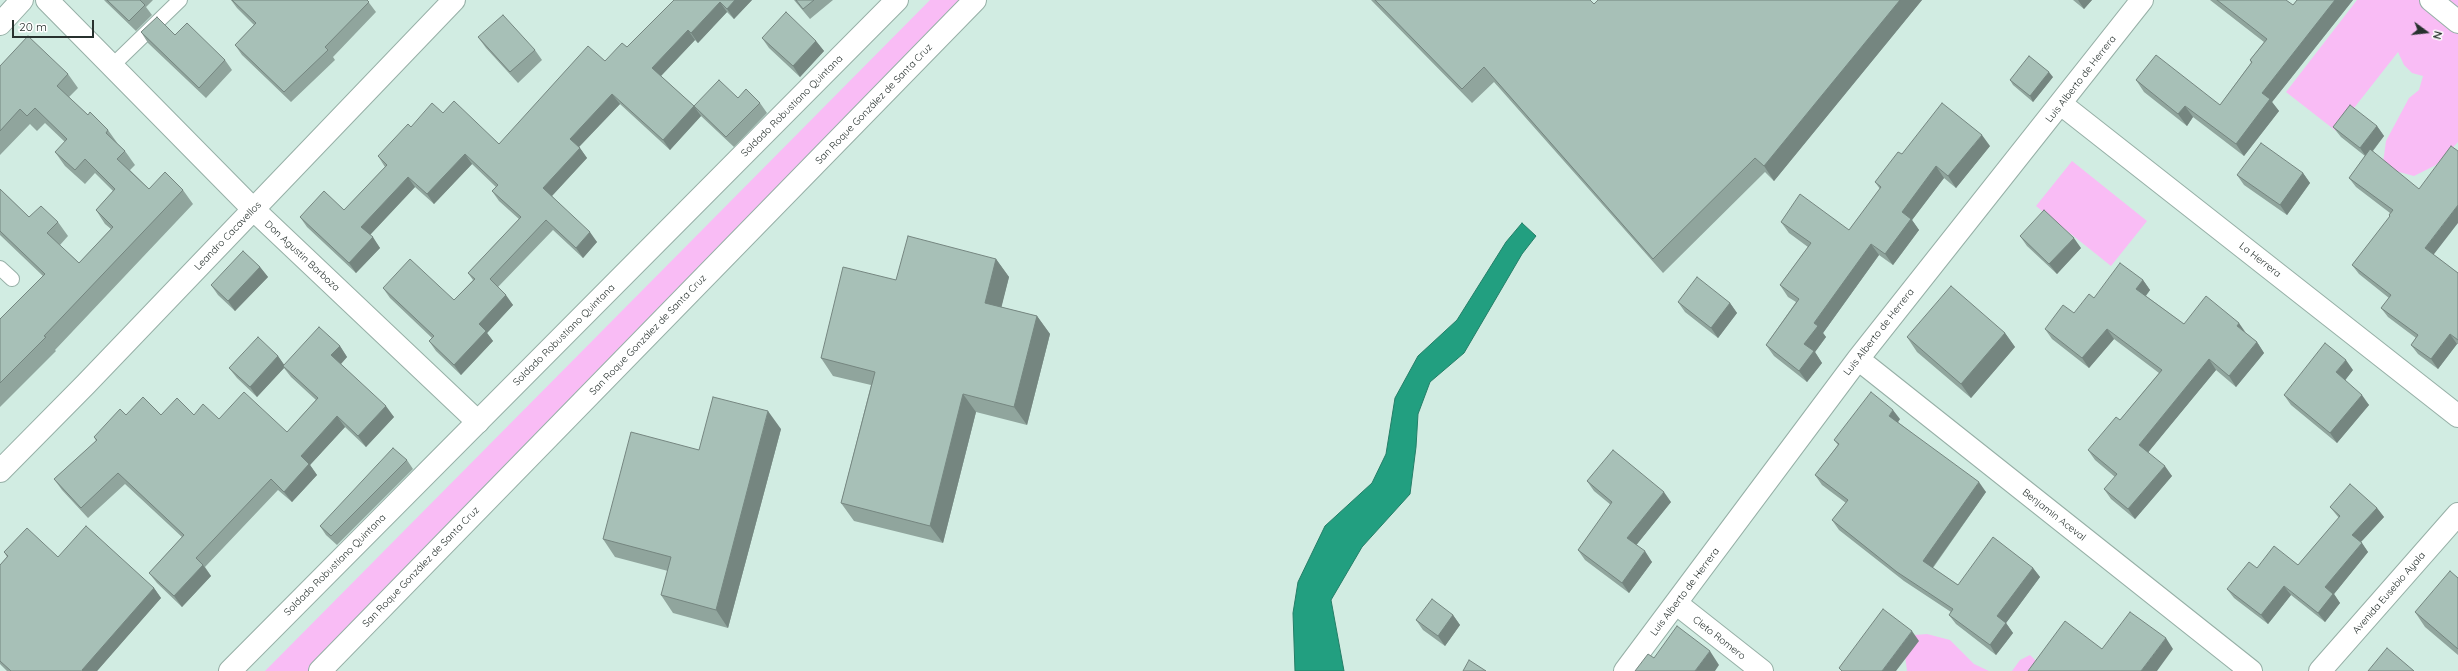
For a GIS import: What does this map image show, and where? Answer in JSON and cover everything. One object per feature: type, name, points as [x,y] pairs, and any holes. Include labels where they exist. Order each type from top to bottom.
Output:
[{"type":"street","points":[[0,24],[22,0]]},
{"type":"street","name":"Don Agustin Barboza","points":[[47,0],[253,209],[478,422]]},
{"type":"street","name":"Leandro Cacavellos","points":[[0,471],[86,384],[454,0]]},
{"type":"street","name":"Soldado Robustiano Quintana","points":[[230,671],[897,0]]},
{"type":"street","name":"San Roque González de Santa Cruz","points":[[320,671],[975,0]]},
{"type":"street","name":"Luis Alberto de Herrera","points":[[1625,671],[1677,604],[1858,359],[2142,0]]},
{"type":"street","points":[[2431,0],[2458,22]]},
{"type":"street","name":"La Herrera","points":[[2061,104],[2458,416]]},
{"type":"street","name":"Benjamin Aceval","points":[[1858,359],[2251,671]]},
{"type":"street","name":"Avenida Eusebio Ayala","points":[[2320,671],[2458,514]]},
{"type":"street","name":"Cleto Romero","points":[[1677,604],[1762,671]]},
{"type":"lane","points":[[112,66],[180,0]]},
{"type":"lane","points":[[0,268],[12,279]]},
{"type":"shaded area","points":[[930,0],[963,0],[308,671],[265,671]]},
{"type":"shaded area","points":[[2357,0],[2458,0],[2458,142],[2436,165],[2414,176],[2392,170],[2383,163],[2386,141],[2409,98],[2419,90],[2423,76],[2412,73],[2404,65],[2398,52],[2336,131],[2286,92]]},
{"type":"shaded area","points":[[2072,161],[2147,221],[2111,266],[2036,206]]},
{"type":"shaded area","points":[[1522,223],[1536,236],[1522,254],[1464,353],[1430,382],[1418,414],[1416,447],[1410,494],[1362,547],[1331,600],[1344,671],[1295,671],[1293,613],[1298,582],[1325,526],[1372,483],[1386,454],[1395,398],[1418,356],[1457,320],[1506,242]]},
{"type":"shaded area","points":[[1927,634],[1950,640],[1974,664],[1989,671],[1907,671],[1905,655],[1915,635]]},
{"type":"shaded area","points":[[2030,655],[2046,671],[2012,671],[2020,660]]},
{"type":"building","points":[[107,0],[140,0],[145,5],[129,21]]},
{"type":"building","points":[[232,0],[367,0],[369,2],[325,47],[328,50],[284,92],[235,45],[256,23]]},
{"type":"building","points":[[674,0],[735,0],[727,9],[720,2],[691,33],[688,30],[652,68],[694,106],[663,140],[612,94],[570,139],[580,148],[543,188],[590,232],[576,248],[546,220],[490,279],[506,295],[479,324],[486,331],[454,365],[429,341],[434,336],[383,288],[410,259],[454,300],[475,279],[468,273],[521,217],[492,191],[498,185],[465,154],[427,194],[408,177],[361,227],[373,237],[349,263],[300,217],[324,191],[344,210],[387,165],[378,156],[408,124],[411,127],[432,103],[443,113],[454,101],[499,144],[588,46],[605,61],[622,43],[627,47]]},
{"type":"building","points":[[796,0],[814,0],[803,9]]},
{"type":"building","points":[[1375,0],[1590,0],[1594,4],[1598,0],[1900,0],[1764,166],[1755,158],[1653,259],[1484,67],[1462,89]]},
{"type":"building","points":[[2217,0],[2286,0],[2293,5],[2297,0],[2335,0],[2262,93],[2270,99],[2236,144],[2185,106],[2178,114],[2136,80],[2156,55],[2220,105],[2252,62],[2250,60],[2267,39]]},
{"type":"building","points":[[786,12],[816,41],[793,66],[762,38]]},
{"type":"building","points":[[503,15],[535,50],[510,72],[478,37]]},
{"type":"building","points":[[157,17],[175,35],[187,23],[225,60],[199,88],[141,32]]},
{"type":"building","points":[[28,36],[68,74],[57,86],[88,115],[90,112],[108,130],[106,133],[125,151],[117,159],[149,189],[165,172],[183,190],[44,336],[46,337],[0,383],[0,319],[45,274],[0,231],[0,189],[29,217],[41,206],[58,222],[47,233],[79,263],[113,227],[96,210],[115,189],[85,159],[75,170],[55,152],[67,139],[35,108],[27,116],[20,109],[0,131],[0,66]]},
{"type":"building","points":[[2029,56],[2049,72],[2030,96],[2010,80]]},
{"type":"building","points":[[719,80],[738,98],[746,89],[760,103],[726,137],[694,106]]},
{"type":"building","points":[[1942,103],[1982,135],[1948,176],[1936,166],[1902,212],[1911,219],[1885,254],[1871,244],[1814,323],[1818,326],[1804,344],[1814,351],[1799,371],[1766,345],[1799,299],[1780,285],[1811,243],[1781,222],[1800,194],[1849,230],[1881,187],[1875,182],[1898,152],[1902,154]]},
{"type":"building","points":[[2350,105],[2377,126],[2360,148],[2333,127]]},
{"type":"building","points":[[2261,143],[2303,173],[2280,205],[2237,175]]},
{"type":"building","points":[[2451,146],[2458,151],[2458,205],[2425,248],[2458,273],[2458,340],[2450,334],[2431,359],[2411,345],[2418,335],[2381,308],[2391,295],[2352,265],[2393,210],[2349,178],[2370,149],[2419,189]]},
{"type":"building","points":[[2044,210],[2074,238],[2049,264],[2020,236]]},
{"type":"building","points":[[908,236],[996,259],[985,303],[1037,316],[1014,407],[963,394],[930,526],[841,503],[875,372],[821,358],[843,267],[896,280]]},
{"type":"building","points":[[243,251],[260,267],[228,301],[211,285]]},
{"type":"building","points":[[2120,263],[2143,280],[2136,289],[2184,324],[2206,296],[2239,323],[2237,326],[2257,342],[2229,376],[2209,359],[2139,445],[2165,466],[2128,509],[2104,489],[2117,474],[2088,450],[2116,417],[2120,420],[2162,370],[2107,329],[2082,358],[2045,329],[2063,305],[2074,313],[2089,294],[2094,298]]},
{"type":"building","points":[[1697,277],[1730,303],[1711,328],[1678,302]]},
{"type":"building","points":[[1951,286],[2005,333],[1961,384],[1907,337]]},
{"type":"building","points":[[319,327],[340,346],[331,355],[386,406],[358,436],[337,416],[301,456],[309,464],[284,492],[271,479],[196,558],[203,565],[174,596],[149,573],[184,535],[118,473],[81,508],[54,479],[97,440],[94,437],[120,409],[126,415],[143,397],[161,415],[177,398],[194,415],[203,404],[219,419],[244,392],[287,432],[318,398],[283,366]]},
{"type":"building","points":[[258,337],[278,356],[250,387],[229,368]]},
{"type":"building","points":[[2325,343],[2346,360],[2336,372],[2362,395],[2330,433],[2284,395]]},
{"type":"building","points":[[1871,392],[1893,410],[1889,416],[1979,482],[1923,561],[1958,585],[1993,537],[2033,568],[1997,616],[2006,623],[1990,645],[1949,615],[1953,609],[1897,572],[1832,520],[1848,500],[1815,475],[1839,444],[1834,440]]},
{"type":"building","points":[[713,397],[768,411],[716,610],[661,595],[671,557],[603,539],[631,432],[699,450]]},
{"type":"building","points":[[393,448],[407,460],[331,536],[320,526]]},
{"type":"building","points":[[1613,450],[1664,492],[1627,538],[1645,551],[1622,583],[1578,550],[1612,502],[1587,481]]},
{"type":"building","points":[[2350,484],[2377,508],[2352,535],[2362,543],[2325,587],[2333,594],[2318,613],[2284,586],[2261,615],[2227,589],[2249,562],[2257,568],[2274,546],[2298,565],[2340,516],[2330,507]]},
{"type":"building","points":[[86,526],[154,588],[82,670],[83,671],[11,671],[0,661],[0,565],[8,556],[4,552],[27,528],[58,557]]},
{"type":"building","points":[[2450,571],[2458,578],[2458,649],[2415,612]]},
{"type":"building","points":[[1432,599],[1453,615],[1438,636],[1416,620]]},
{"type":"building","points":[[1883,609],[1912,631],[1882,671],[1842,671],[1839,668]]},
{"type":"building","points":[[2130,612],[2166,638],[2141,671],[2028,671],[2065,621],[2102,649]]},
{"type":"building","points":[[1677,626],[1710,651],[1695,671],[1635,671],[1648,654],[1654,658]]},
{"type":"building","points":[[2387,648],[2414,671],[2368,671]]},
{"type":"building","points":[[1469,660],[1486,671],[1463,671]]}]
